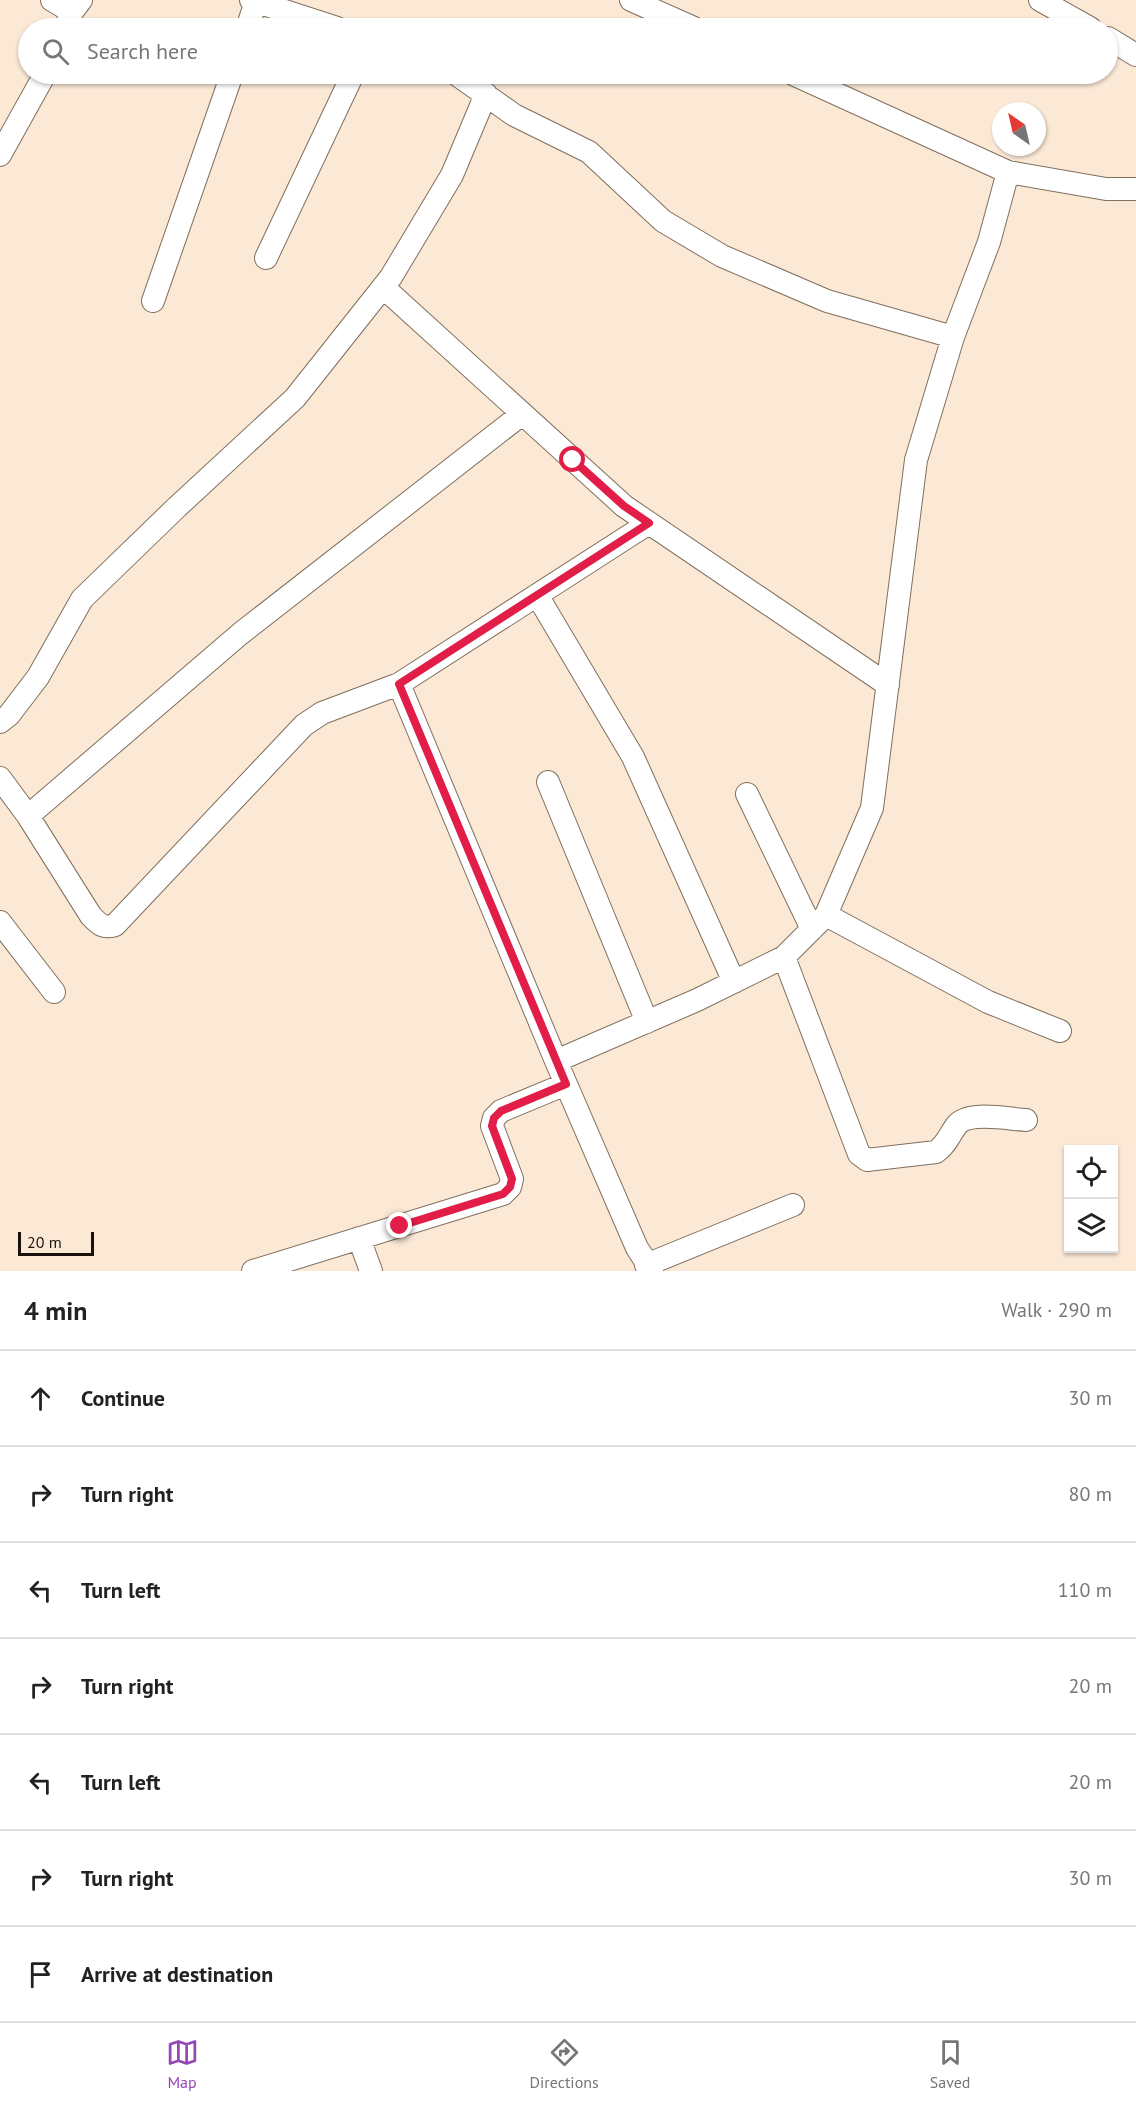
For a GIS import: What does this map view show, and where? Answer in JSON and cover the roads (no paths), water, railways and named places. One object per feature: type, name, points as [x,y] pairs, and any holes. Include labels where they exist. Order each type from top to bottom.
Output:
[{"type":"street","points":[[52,0],[73,14]]},
{"type":"street","points":[[632,0],[672,18]]},
{"type":"street","points":[[1040,0],[1072,18]]},
{"type":"street","points":[[250,18],[254,1],[306,18]]},
{"type":"street","points":[[1118,44],[1136,55]]},
{"type":"street","points":[[0,155],[39,84]]},
{"type":"street","points":[[153,302],[229,84]]},
{"type":"street","points":[[266,258],[348,84]]},
{"type":"street","points":[[471,84],[514,115],[589,152],[663,221],[722,256],[827,301],[953,337]]},
{"type":"street","points":[[815,84],[1008,171],[1106,189],[1136,189]]},
{"type":"street","points":[[0,722],[38,677],[82,599],[295,398],[392,277],[452,175],[486,94]]},
{"type":"street","points":[[556,1061],[647,1022],[783,957],[819,922],[872,808],[916,460],[953,337],[989,242],[1008,171]]},
{"type":"street","points":[[383,287],[624,506],[888,685]]},
{"type":"street","points":[[28,816],[240,634],[522,414]]},
{"type":"street","points":[[0,778],[28,816],[91,916],[100,926],[108,928],[115,925],[304,725],[322,713],[399,684],[649,523]]},
{"type":"street","points":[[537,595],[633,757],[734,982]]},
{"type":"street","points":[[399,684],[556,1061],[637,1248],[649,1268],[793,1205]]},
{"type":"street","points":[[548,782],[647,1022]]},
{"type":"street","points":[[747,794],[819,922],[988,1002],[1060,1031]]},
{"type":"street","points":[[0,922],[54,992]]},
{"type":"street","points":[[783,957],[862,1158],[867,1160],[936,1152],[944,1146],[957,1124],[969,1116],[1026,1120]]},
{"type":"street","points":[[253,1271],[503,1194],[510,1187],[512,1179],[492,1126],[494,1118],[501,1111],[566,1084]]},
{"type":"street","points":[[359,1238],[371,1271]]}]
